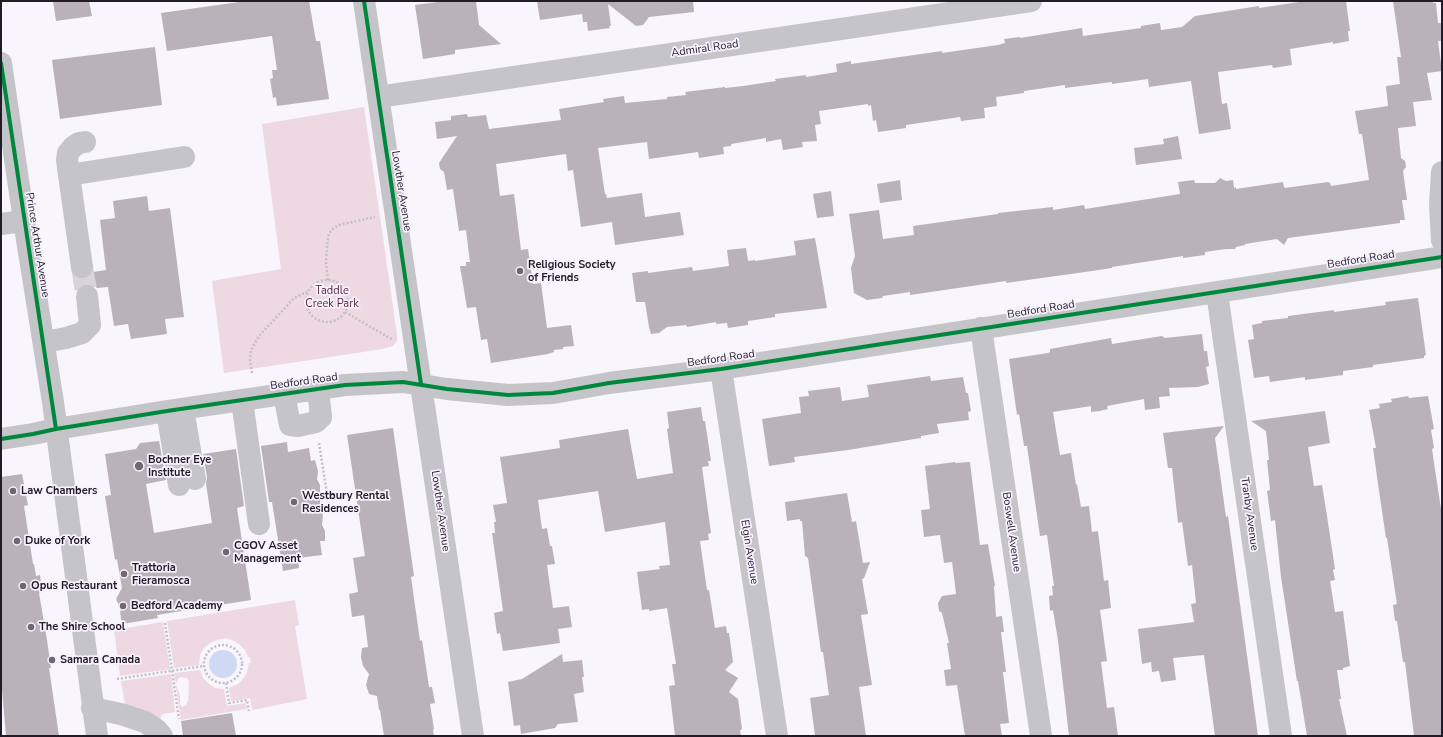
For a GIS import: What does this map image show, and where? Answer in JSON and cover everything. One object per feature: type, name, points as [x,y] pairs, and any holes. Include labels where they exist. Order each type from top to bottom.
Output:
[{"type":"street","name":"Lowther Avenue","points":[[364,1],[473,736]]},
{"type":"street","name":"Admiral Road","points":[[378,97],[1031,1]]},
{"type":"street","name":"Prince Arthur Avenue","points":[[1,63],[24,221],[44,342],[92,708],[97,736]]},
{"type":"street","points":[[82,267],[67,160],[68,153],[73,147],[78,143],[85,142]]},
{"type":"street","points":[[69,175],[184,157]]},
{"type":"street","points":[[1442,172],[1440,205],[1442,240]]},
{"type":"street","points":[[1,224],[24,221]]},
{"type":"street","name":"Bedford Road","points":[[1,439],[175,410],[345,385],[403,382],[448,389],[508,395],[553,393],[609,383],[721,369],[1217,293],[1442,256]]},
{"type":"street","name":"Tranby Avenue","points":[[1217,293],[1280,736]]},
{"type":"street","points":[[44,342],[82,333],[90,325],[87,296]]},
{"type":"street","name":"Boswell Avenue","points":[[981,328],[1041,736]]},
{"type":"street","name":"Elgin Avenue","points":[[721,369],[777,736]]},
{"type":"street","points":[[284,394],[290,425],[298,426],[316,422],[322,416],[318,389]]},
{"type":"street","points":[[242,400],[259,524]]},
{"type":"street","points":[[175,410],[187,482]]},
{"type":"street","points":[[92,708],[121,714],[145,722],[157,730],[162,736]]},
{"type":"path","points":[[328,280],[326,246],[329,233],[339,225],[375,217]]},
{"type":"path","points":[[322,280],[336,282],[345,291],[347,298],[345,312],[334,321],[320,321],[314,318],[309,313],[306,306],[305,299],[307,292],[310,287],[322,280]]},
{"type":"path","points":[[252,372],[250,360],[251,350],[259,336],[294,298],[307,292]]},
{"type":"path","points":[[345,312],[395,341]]},
{"type":"path","points":[[316,422],[329,507]]},
{"type":"path","points":[[165,623],[179,719]]},
{"type":"path","points":[[222,645],[234,648],[242,658],[242,670],[239,676],[226,683],[215,682],[209,678],[204,666],[206,654],[216,646],[222,645]]},
{"type":"path","points":[[117,679],[204,666]]},
{"type":"path","points":[[226,683],[229,704],[247,700],[249,711]]},
{"type":"green space","name":"Taddle Creek Park","points":[[364,107],[397,341],[393,346],[383,349],[224,373],[212,281],[281,269],[262,124]]},
{"type":"green space","points":[[295,600],[299,625],[295,626],[307,699],[252,710],[250,698],[231,701],[229,688],[238,684],[243,679],[247,672],[249,663],[251,663],[250,657],[248,657],[245,650],[239,644],[225,638],[210,643],[204,648],[200,655],[199,665],[174,668],[167,621]]},
{"type":"green space","points":[[163,622],[170,669],[120,676],[114,630]]},
{"type":"green space","points":[[200,670],[203,678],[209,684],[215,688],[224,689],[227,706],[246,703],[247,709],[181,720],[174,673]],"holes":[[[181,677],[187,678],[189,681],[188,701],[186,705],[182,707],[176,684],[178,679]]]},
{"type":"green space","points":[[171,674],[175,712],[162,714],[159,722],[125,705],[121,681]]},
{"type":"water","points":[[223,650],[229,651],[233,654],[236,658],[236,670],[233,674],[229,677],[223,678],[217,677],[213,674],[210,670],[209,664],[210,658],[213,654],[217,651]]},
{"type":"building","points":[[53,1],[89,1],[92,16],[56,21]]},
{"type":"building","points":[[246,1],[309,1],[316,41],[320,41],[329,99],[277,106],[276,97],[273,98],[270,79],[273,78],[272,70],[277,70],[272,36],[167,51],[161,13]]},
{"type":"building","points":[[445,1],[476,1],[479,25],[501,44],[455,50],[455,54],[423,59],[415,5]]},
{"type":"building","points":[[537,1],[693,1],[694,12],[649,17],[643,25],[636,26],[608,4],[610,28],[588,31],[587,22],[583,22],[582,14],[540,20]]},
{"type":"building","points":[[1306,1],[1346,1],[1350,31],[1348,31],[1349,41],[1290,49],[1292,65],[1273,68],[1272,65],[1218,72],[1222,104],[1227,103],[1231,129],[1199,134],[1191,81],[1149,87],[1148,79],[1065,88],[1065,85],[1024,91],[1024,93],[996,97],[997,106],[984,108],[985,118],[961,121],[960,117],[906,125],[906,128],[878,132],[876,120],[873,121],[871,105],[868,106],[868,104],[819,111],[821,124],[815,125],[817,141],[802,142],[803,147],[783,150],[781,139],[766,142],[766,138],[731,144],[731,146],[723,147],[724,154],[699,158],[698,152],[649,159],[647,142],[598,148],[605,194],[607,198],[642,193],[645,217],[680,212],[684,235],[615,245],[612,222],[581,227],[573,170],[568,171],[566,154],[496,164],[500,196],[514,194],[521,250],[528,249],[533,284],[541,283],[547,328],[571,325],[574,346],[563,347],[563,349],[554,350],[554,352],[548,354],[491,363],[487,339],[481,340],[476,307],[467,308],[460,266],[466,266],[466,262],[470,262],[466,230],[459,231],[453,189],[447,190],[444,172],[440,169],[439,163],[457,136],[437,139],[435,122],[451,120],[451,116],[467,114],[468,117],[486,115],[489,129],[561,120],[559,109],[604,102],[603,99],[624,96],[625,103],[667,99],[667,97],[686,95],[685,92],[743,86],[776,81],[775,79],[806,75],[806,77],[837,72],[836,64],[851,61],[851,64],[942,51],[942,53],[998,45],[1005,43],[1004,39],[1020,38],[1082,28],[1083,36],[1141,28],[1141,26],[1160,23],[1161,30],[1182,27],[1195,16],[1259,6],[1259,8]]},
{"type":"building","points":[[1393,1],[1433,1],[1433,3],[1436,3],[1438,23],[1442,23],[1442,41],[1438,41],[1442,71],[1427,73],[1432,100],[1413,102],[1416,126],[1398,128],[1401,158],[1405,161],[1406,167],[1403,171],[1407,200],[1402,200],[1405,220],[1400,220],[1400,223],[1288,238],[1284,245],[1277,239],[1245,244],[1236,247],[1235,249],[1205,252],[1205,255],[1183,258],[1183,256],[1006,283],[1006,281],[910,295],[910,292],[867,300],[854,293],[851,268],[855,256],[849,214],[879,210],[883,239],[914,235],[913,226],[998,213],[1053,207],[1053,210],[1084,205],[1085,209],[1180,194],[1178,182],[1194,180],[1195,183],[1215,183],[1220,178],[1226,181],[1233,180],[1234,188],[1236,187],[1236,189],[1283,182],[1285,188],[1328,182],[1331,186],[1369,180],[1362,134],[1359,134],[1355,111],[1388,106],[1386,86],[1400,84],[1397,57],[1401,57]]},
{"type":"building","points":[[155,47],[162,105],[60,119],[52,60]]},
{"type":"building","points":[[1178,136],[1182,159],[1136,165],[1134,148],[1164,144],[1163,139]]},
{"type":"building","points":[[900,180],[902,200],[880,203],[877,184]]},
{"type":"building","points":[[831,191],[834,216],[817,218],[813,194]]},
{"type":"building","points":[[147,196],[149,211],[170,208],[184,317],[165,319],[167,334],[131,339],[128,324],[114,326],[108,287],[97,288],[92,284],[85,284],[79,286],[75,291],[73,276],[78,279],[84,279],[89,277],[93,272],[106,270],[100,220],[115,218],[113,201]]},
{"type":"building","points":[[815,238],[827,308],[775,314],[775,317],[748,321],[748,325],[728,328],[727,323],[716,324],[716,322],[687,327],[686,325],[667,327],[659,333],[651,334],[645,302],[636,302],[632,273],[648,271],[648,273],[692,267],[693,271],[729,266],[727,250],[746,248],[748,261],[796,255],[794,241]]},
{"type":"building","points":[[1418,298],[1426,355],[1424,358],[1373,365],[1373,367],[1343,371],[1343,375],[1305,380],[1305,377],[1270,382],[1269,376],[1254,378],[1248,340],[1254,339],[1252,325],[1262,323],[1262,321],[1288,318],[1288,316],[1386,305],[1385,302]]},
{"type":"building","points":[[1202,334],[1204,351],[1207,351],[1209,366],[1206,367],[1209,384],[1198,387],[1169,388],[1170,396],[1159,397],[1160,408],[1145,410],[1144,399],[1107,406],[1108,409],[1100,411],[1091,412],[1091,406],[1053,412],[1060,455],[1071,453],[1081,507],[1089,506],[1092,532],[1098,531],[1104,581],[1108,580],[1111,608],[1100,610],[1107,661],[1101,662],[1107,708],[1114,707],[1118,736],[1069,736],[1058,641],[1053,610],[1050,611],[1049,596],[1053,595],[1052,586],[1054,586],[1047,535],[1040,536],[1027,446],[1024,446],[1019,414],[1017,415],[1009,359],[1048,353],[1050,352],[1050,349],[1111,338],[1112,344],[1162,336],[1165,338]]},
{"type":"building","points":[[930,376],[931,381],[963,377],[966,393],[968,393],[971,411],[968,412],[969,420],[937,424],[939,433],[921,436],[921,438],[794,457],[795,462],[769,466],[762,419],[801,413],[799,397],[809,396],[808,391],[840,387],[842,401],[869,397],[867,385]]},
{"type":"building","points":[[1408,396],[1409,398],[1428,396],[1434,429],[1431,430],[1434,448],[1432,449],[1442,509],[1442,736],[1414,736],[1405,662],[1403,662],[1397,621],[1395,621],[1393,605],[1397,604],[1378,484],[1373,448],[1376,448],[1369,410],[1380,408],[1379,404],[1392,402],[1391,399]]},
{"type":"building","points":[[701,407],[703,421],[705,421],[711,461],[708,461],[709,466],[702,467],[711,533],[708,534],[709,540],[700,541],[707,590],[709,590],[715,628],[726,626],[727,633],[729,633],[733,662],[725,670],[738,678],[729,692],[738,699],[742,729],[740,730],[741,736],[675,736],[669,686],[675,685],[672,664],[676,664],[667,608],[649,611],[649,609],[642,610],[637,572],[660,569],[659,566],[670,565],[665,522],[605,532],[598,491],[538,500],[542,529],[547,528],[555,564],[547,565],[553,608],[569,606],[572,627],[558,629],[560,643],[503,651],[500,633],[497,634],[494,613],[503,611],[492,533],[495,533],[494,522],[496,522],[493,505],[507,503],[500,457],[560,448],[559,440],[628,429],[637,479],[673,473],[667,429],[669,428],[667,412]]},
{"type":"building","points":[[1325,411],[1330,443],[1308,447],[1314,486],[1322,485],[1335,569],[1333,570],[1335,580],[1330,581],[1335,612],[1343,611],[1350,666],[1343,668],[1343,670],[1337,670],[1341,699],[1339,699],[1347,736],[1307,736],[1281,577],[1275,520],[1271,521],[1267,491],[1270,490],[1266,431],[1251,421]]},
{"type":"building","points":[[1224,426],[1215,438],[1226,517],[1228,516],[1258,736],[1215,736],[1204,655],[1173,658],[1176,680],[1161,682],[1159,671],[1152,672],[1151,662],[1142,664],[1138,629],[1194,622],[1191,604],[1196,603],[1192,565],[1188,566],[1182,522],[1178,523],[1172,468],[1168,468],[1163,433]]},
{"type":"building","points":[[393,428],[414,576],[411,577],[420,641],[422,640],[429,687],[432,687],[435,703],[430,704],[434,736],[384,736],[377,696],[369,694],[366,685],[369,674],[363,666],[361,657],[362,648],[368,647],[364,615],[352,617],[349,594],[358,592],[353,558],[365,556],[347,435]]},
{"type":"building","points":[[159,441],[166,480],[146,484],[154,533],[212,523],[203,454],[236,449],[244,506],[237,508],[251,600],[157,615],[158,618],[122,624],[121,610],[116,599],[122,588],[117,559],[115,560],[105,496],[111,495],[105,454],[136,449],[140,443]]},
{"type":"building","name":"Westbury Rental Residences","points":[[287,442],[288,452],[309,448],[311,461],[315,460],[318,471],[317,479],[320,485],[320,504],[323,514],[322,525],[325,531],[325,541],[320,541],[322,555],[298,558],[299,568],[283,571],[272,502],[269,502],[261,446]]},
{"type":"building","points":[[955,462],[970,462],[980,545],[988,544],[995,586],[996,617],[1002,616],[1004,632],[1001,632],[1006,672],[1003,672],[1009,723],[1000,724],[1002,736],[965,736],[957,685],[946,686],[944,670],[951,669],[947,643],[949,643],[942,613],[939,611],[938,603],[942,596],[956,594],[952,562],[944,563],[940,535],[924,537],[921,510],[930,509],[925,466]]},
{"type":"building","points":[[22,474],[28,505],[24,506],[33,564],[36,576],[40,575],[42,592],[39,593],[51,668],[49,668],[59,736],[6,736],[1,678],[1,477]]},
{"type":"building","points":[[847,493],[852,522],[856,521],[863,563],[870,562],[864,578],[862,579],[868,614],[861,615],[872,685],[859,687],[866,736],[815,736],[810,698],[829,695],[823,652],[821,652],[808,558],[805,556],[802,521],[800,521],[800,519],[787,521],[785,502]]},
{"type":"building","points":[[562,654],[563,662],[582,660],[584,692],[574,694],[578,722],[558,724],[555,728],[521,734],[520,725],[514,726],[508,682],[522,679]]},
{"type":"building","points":[[232,713],[236,736],[183,736],[181,721]]},
{"type":"tunnel","points":[[82,267],[87,296]]},
{"type":"cycle path","points":[[364,1],[421,384]]},
{"type":"cycle path","points":[[1,63],[56,429]]},
{"type":"cycle path","points":[[1,439],[167,411],[345,385],[403,382],[447,389],[508,395],[553,393],[609,383],[721,369],[1442,257]]},
{"type":"place","name":"Religious Society of Friends","points":[[520,271]]},
{"type":"place","name":"Bochner Eye Institute","points":[[139,466]]},
{"type":"place","name":"Law Chambers","points":[[13,491]]},
{"type":"place","name":"Westbury Rental Residences","points":[[294,502]]},
{"type":"place","name":"Duke of York","points":[[17,541]]},
{"type":"place","name":"CGOV Asset Management","points":[[226,552]]},
{"type":"place","name":"Trattoria Fieramosca","points":[[124,574]]},
{"type":"place","name":"Opus Restaurant","points":[[23,586]]},
{"type":"place","name":"Bedford Academy","points":[[123,606]]},
{"type":"place","name":"The Shire School","points":[[31,627]]},
{"type":"place","name":"Samara Canada","points":[[52,660]]}]
